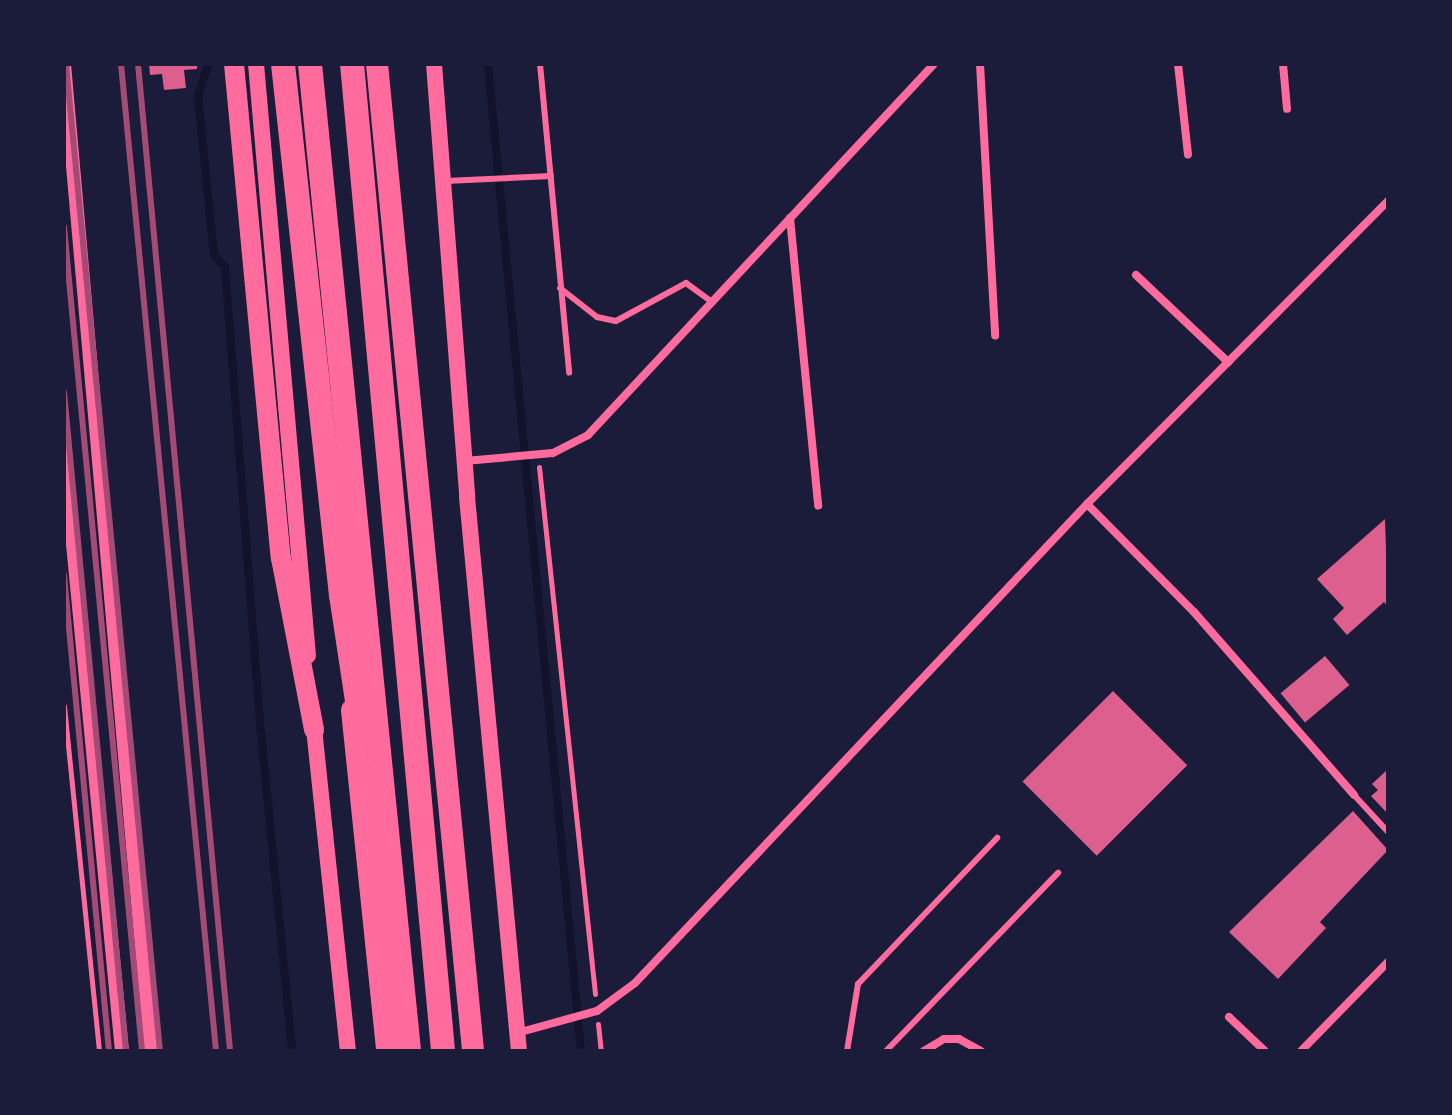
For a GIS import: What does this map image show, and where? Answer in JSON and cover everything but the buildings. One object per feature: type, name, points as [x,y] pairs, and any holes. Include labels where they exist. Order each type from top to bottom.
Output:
[{"type":"highway","points":[[283,64],[341,595],[401,1048]]},
{"type":"highway","points":[[290,64],[401,1048]]},
{"type":"highway","points":[[310,64],[401,1048]]},
{"type":"highway","points":[[352,64],[443,1051]]},
{"type":"highway","points":[[377,64],[473,1051]]},
{"type":"main road","points":[[234,64],[281,558],[314,730]]},
{"type":"main road","points":[[256,64],[314,730],[348,1051]]},
{"type":"main road","points":[[434,64],[464,462],[519,1051]]},
{"type":"street","points":[[64,64],[151,1051]]},
{"type":"street","points":[[464,462],[563,449],[588,435],[934,64]]},
{"type":"street","points":[[980,64],[995,336]]},
{"type":"street","points":[[1178,64],[1188,154]]},
{"type":"street","points":[[1283,64],[1287,109]]},
{"type":"street","points":[[517,1033],[597,1011],[635,983],[1087,504],[1388,201]]},
{"type":"street","points":[[790,218],[818,506]]},
{"type":"street","points":[[1136,275],[1228,362]]},
{"type":"street","points":[[64,451],[122,1051]]},
{"type":"street","points":[[1087,504],[1194,612],[1354,795]]},
{"type":"street","points":[[1301,1051],[1388,962]]},
{"type":"street","points":[[1229,1017],[1265,1051]]},
{"type":"street","points":[[924,1051],[944,1039],[959,1039],[981,1051]]},
{"type":"lane","points":[[540,64],[558,287],[569,373]]},
{"type":"lane","points":[[443,181],[551,176]]},
{"type":"lane","points":[[558,287],[590,313],[616,321],[686,283],[712,302]]},
{"type":"lane","points":[[1354,795],[1388,832]]},
{"type":"lane","points":[[847,1051],[858,984],[997,838]]},
{"type":"lane","points":[[886,1051],[1058,873]]},
{"type":"path","points":[[538,454],[601,1051]]},
{"type":"path","points":[[64,706],[99,1051]]},
{"type":"waterway","points":[[208,64],[198,96],[214,255],[225,267],[261,733],[292,1051]]},
{"type":"waterway","points":[[488,64],[581,1051]]},
{"type":"railway","points":[[66,64],[160,1051]]},
{"type":"railway","points":[[121,64],[216,1051]]},
{"type":"railway","points":[[138,64],[230,1051]]},
{"type":"railway","points":[[64,227],[142,1051]]},
{"type":"railway","points":[[64,392],[126,1051]]},
{"type":"railway","points":[[64,575],[109,1051]]}]
